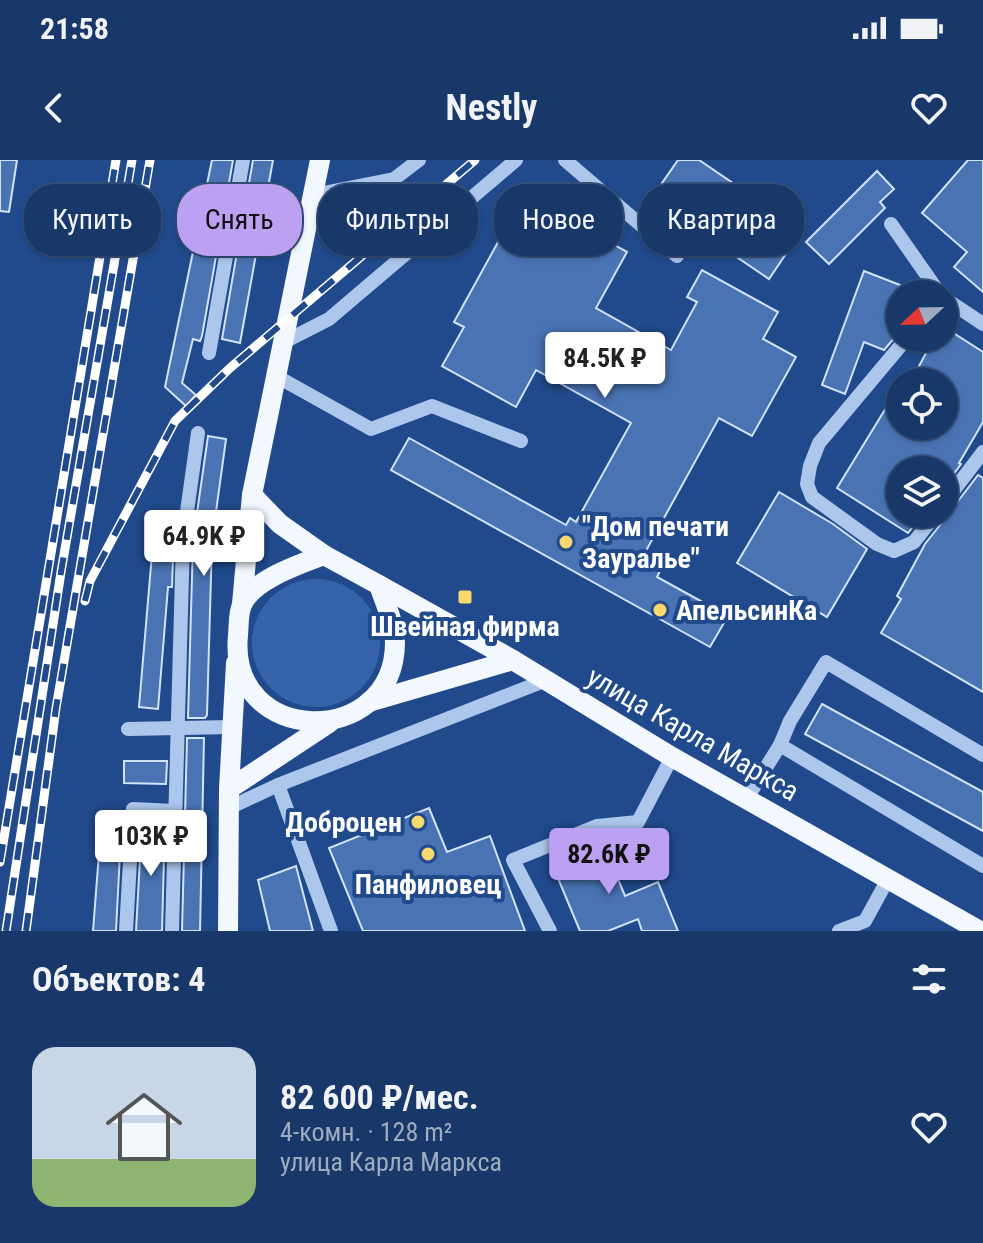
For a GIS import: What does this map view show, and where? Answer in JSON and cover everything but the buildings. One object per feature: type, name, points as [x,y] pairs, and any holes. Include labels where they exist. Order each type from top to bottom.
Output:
[{"type":"main road","points":[[228,931],[232,727],[252,495],[320,160]]},
{"type":"main road","points":[[252,495],[280,524],[324,555],[379,585],[391,618],[395,643],[391,667],[383,686],[369,702]]},
{"type":"main road","points":[[242,604],[279,572],[324,555]]},
{"type":"main road","name":"улица Карла Маркса","points":[[379,585],[513,660],[672,757],[980,931]]},
{"type":"main road","points":[[236,655],[246,683],[257,698],[274,712],[291,720],[332,722]]},
{"type":"main road","points":[[229,798],[332,722],[369,702],[513,660]]},
{"type":"lane","points":[[209,353],[243,160]]},
{"type":"lane","points":[[313,195],[394,179],[419,160]]},
{"type":"lane","points":[[282,343],[329,319],[516,160]]},
{"type":"lane","points":[[565,160],[639,223]]},
{"type":"lane","points":[[891,224],[930,280]]},
{"type":"lane","points":[[958,307],[983,324]]},
{"type":"lane","points":[[895,352],[819,443],[807,484],[812,497],[877,544],[894,551],[914,542],[925,528]]},
{"type":"lane","points":[[276,376],[371,429],[432,406],[521,441]]},
{"type":"lane","points":[[172,931],[183,540],[198,433]]},
{"type":"lane","points":[[958,485],[983,452]]},
{"type":"lane","points":[[747,798],[826,662],[983,755]]},
{"type":"lane","points":[[229,798],[278,785],[544,681]]},
{"type":"lane","points":[[128,729],[232,727]]},
{"type":"lane","points":[[780,745],[983,866]]},
{"type":"lane","points":[[550,931],[513,860],[597,826],[638,822],[672,757]]},
{"type":"lane","points":[[278,785],[331,931]]},
{"type":"lane","points":[[126,931],[133,809],[174,811]]},
{"type":"lane","points":[[839,931],[865,921],[888,879]]},
{"type":"shaded area","points":[[316,579],[340,584],[361,598],[375,619],[380,643],[375,667],[361,688],[340,702],[316,707],[292,702],[271,688],[257,667],[252,643],[257,619],[271,598],[292,584]]},
{"type":"railway","points":[[0,862],[116,160]]},
{"type":"railway","points":[[6,931],[61,572],[132,160]]},
{"type":"railway","points":[[26,931],[56,708],[150,160]]},
{"type":"railway","points":[[85,601],[90,581],[175,421],[230,368],[475,160]]},
{"type":"place","name":"\"Дом печати Зауралье\"","points":[[566,542]]},
{"type":"place","name":"Швейная фирма","points":[[465,597]]},
{"type":"place","name":"АпельсинКа","points":[[660,610]]},
{"type":"place","name":"Доброцен","points":[[418,822]]},
{"type":"place","name":"Панфиловец","points":[[428,854]]}]
